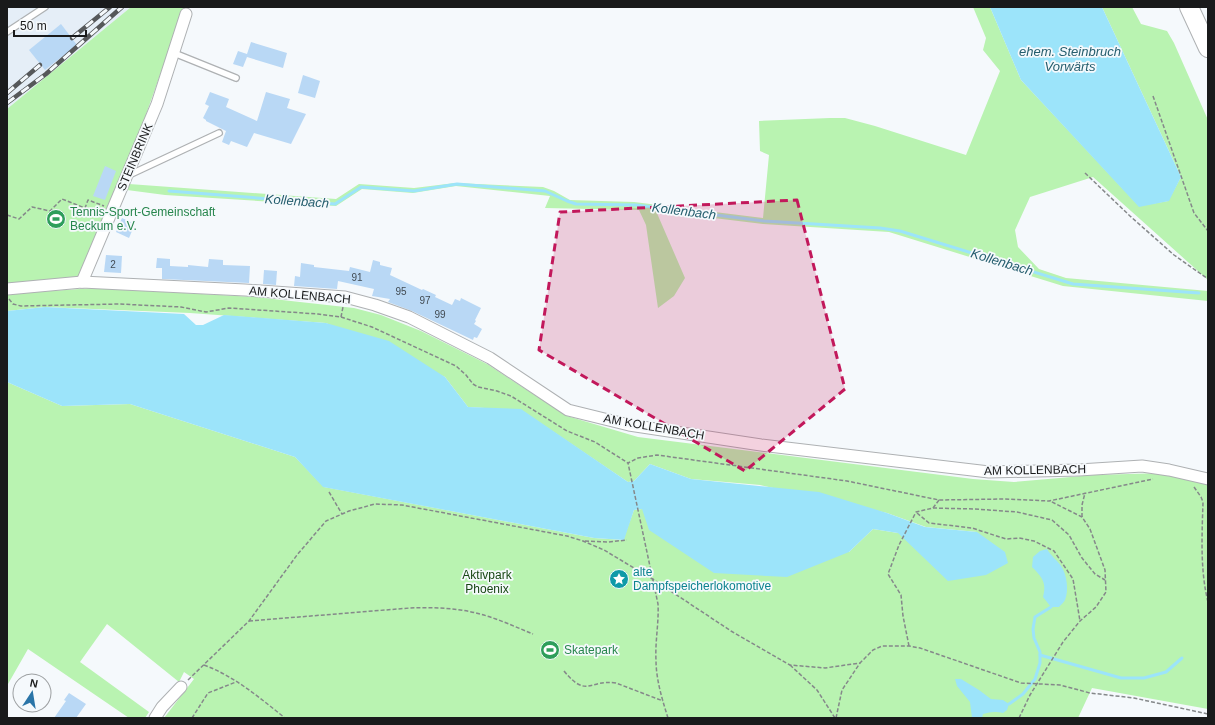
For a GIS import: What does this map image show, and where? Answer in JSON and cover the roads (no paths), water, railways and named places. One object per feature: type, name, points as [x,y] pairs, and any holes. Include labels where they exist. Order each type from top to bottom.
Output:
[{"type":"main road","points":[[1189,7],[1208,48]]},
{"type":"street","name":"STEINBRINK","points":[[82,282],[157,104],[186,14]]},
{"type":"street","name":"AM KOLLENBACH","points":[[7,289],[82,282],[245,290],[345,297],[375,305],[409,317],[490,358],[568,410],[629,425],[761,445],[988,472],[1079,470],[1142,466],[1170,470],[1208,479]]},
{"type":"street","points":[[155,718],[162,707],[181,688]]},
{"type":"lane","points":[[7,32],[45,7]]},
{"type":"lane","points":[[174,53],[236,78]]},
{"type":"lane","points":[[127,176],[219,133]]},
{"type":"water","name":"ehem. Steinbruch Vorwärts","points":[[990,7],[1102,7],[1181,177],[1169,201],[1139,207],[1021,80]]},
{"type":"water","points":[[45,307],[184,314],[196,325],[203,325],[224,315],[326,323],[389,341],[445,377],[468,407],[521,409],[628,482],[634,481],[650,464],[691,479],[819,492],[887,513],[925,527],[977,532],[1005,552],[1008,563],[986,575],[948,581],[898,533],[873,529],[849,552],[787,577],[714,573],[649,530],[642,509],[634,510],[624,540],[594,538],[323,487],[295,457],[130,404],[62,406],[7,382],[7,311]]},
{"type":"water","points":[[1047,549],[1063,569],[1066,578],[1067,587],[1065,601],[1059,607],[1051,607],[1043,597],[1043,580],[1032,567],[1033,557],[1040,551]]},
{"type":"water","points":[[955,679],[961,679],[991,699],[1003,700],[1009,704],[1007,710],[1003,713],[993,712],[983,714],[982,718],[972,718],[970,702],[957,686]]},
{"type":"waterway","name":"Kollenbach","points":[[169,191],[335,204],[361,187],[414,191],[457,184],[545,191],[576,204],[636,205],[764,221],[880,228],[900,231],[1073,284],[1199,293]]},
{"type":"waterway","points":[[1009,704],[1023,694],[1035,679],[1040,663],[1040,652],[1034,638],[1033,629],[1035,617],[1051,607]]},
{"type":"waterway","points":[[1040,655],[1121,678],[1144,678],[1166,672],[1182,658]]},
{"type":"railway","points":[[72,38],[110,7]]},
{"type":"railway","points":[[7,103],[46,74],[122,7]]},
{"type":"railway","points":[[7,93],[40,65]]},
{"type":"place","name":"Tennis-Sport-Gemeinschaft Beckum e.V.","points":[[56,219]]},
{"type":"place","name":"alte Dampfspeicherlokomotive","points":[[619,579]]},
{"type":"place","name":"Skatepark","points":[[550,650]]},
{"type":"park label","name":"Aktivpark Phoenix","points":[[487,582]]}]
